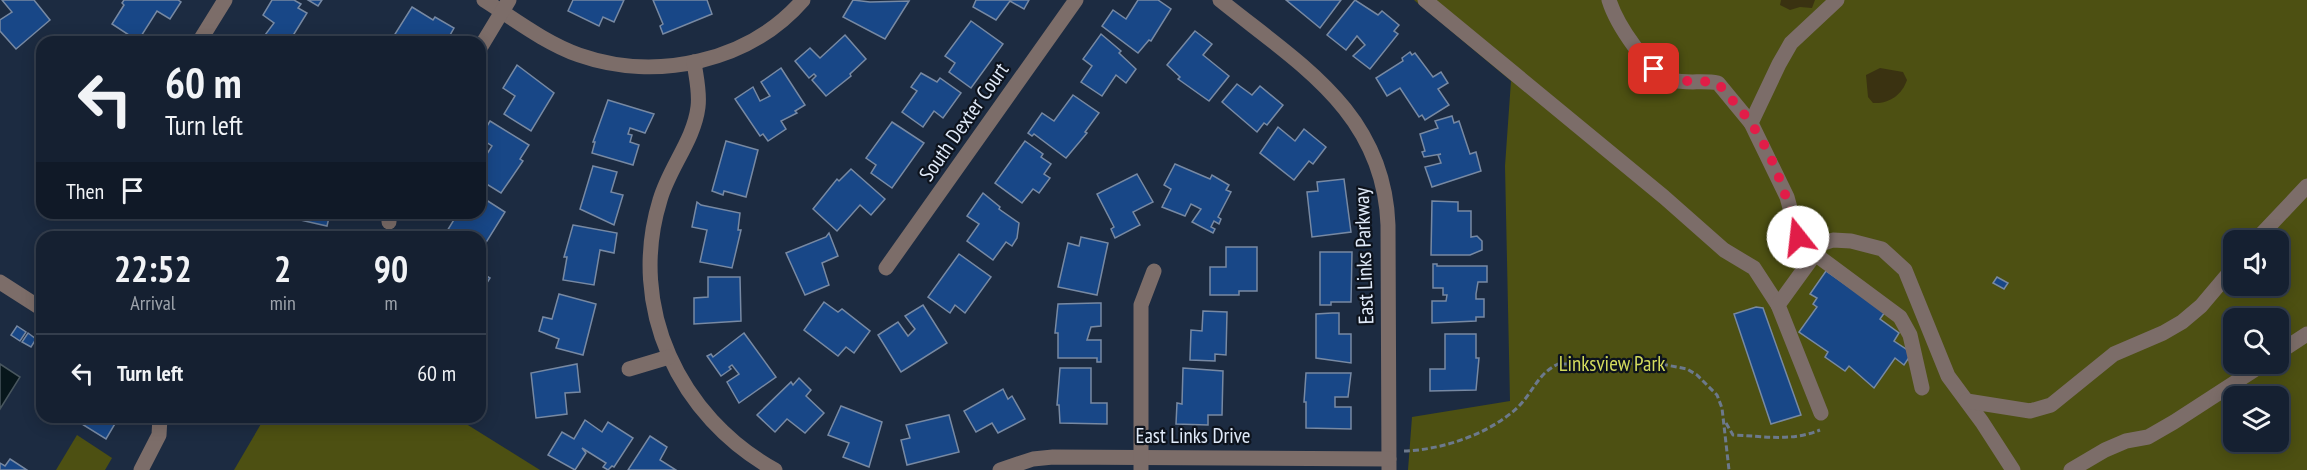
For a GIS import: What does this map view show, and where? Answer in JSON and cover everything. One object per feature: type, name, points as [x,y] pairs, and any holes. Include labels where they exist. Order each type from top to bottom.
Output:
[{"type":"street","points":[[203,36],[225,0]]},
{"type":"street","points":[[484,0],[506,6],[552,43],[594,59],[655,67],[694,62],[717,56],[756,39],[803,0]]},
{"type":"street","name":"South Dexter Court","points":[[886,268],[1076,0]]},
{"type":"street","name":"East Links Parkway","points":[[1220,0],[1319,80],[1341,101],[1361,128],[1378,163],[1388,214],[1389,460]]},
{"type":"street","points":[[1425,0],[1655,189],[1724,250],[1754,268],[1778,305],[1824,420]]},
{"type":"street","points":[[1609,0],[1613,13],[1654,69],[1668,79],[1682,83],[1703,80],[1718,83],[1751,123],[1787,197],[1798,237],[1809,248],[1833,240],[1851,241],[1882,249],[1905,270],[1947,376],[1967,401],[2013,470]]},
{"type":"street","points":[[1751,123],[1791,43],[1837,0]]},
{"type":"street","points":[[486,38],[506,6]]},
{"type":"street","points":[[694,62],[699,94],[695,121],[666,180],[654,226],[651,250],[652,293],[669,357],[688,391],[711,421],[734,442],[775,470]]},
{"type":"street","points":[[2265,230],[2307,186]]},
{"type":"street","points":[[1778,305],[1815,254],[1900,317],[1910,335],[1922,388]]},
{"type":"street","points":[[1141,464],[1141,304],[1154,271]]},
{"type":"street","points":[[1967,401],[2030,411],[2051,405],[2114,354],[2163,333],[2182,322],[2201,306],[2223,280]]},
{"type":"street","points":[[0,282],[36,305]]},
{"type":"street","points":[[2289,346],[2307,334]]},
{"type":"street","points":[[629,369],[669,357]]},
{"type":"street","points":[[2071,470],[2105,450],[2126,441],[2148,436],[2174,422],[2248,374]]},
{"type":"street","points":[[141,470],[159,435],[160,423]]},
{"type":"street","name":"East Links Drive","points":[[1000,470],[1033,459],[1053,457],[1141,464],[1389,460]]},
{"type":"path","points":[[1389,460],[1476,434],[1518,408],[1547,369],[1572,363],[1656,363],[1688,369],[1717,395],[1725,421],[1729,470]]},
{"type":"path","points":[[1725,421],[1733,435],[1776,439],[1792,435],[1802,438],[1824,420]]},
{"type":"green space","name":"Linksview Park","points":[[1414,0],[2307,0],[2307,470],[1408,470],[1412,417],[1510,401],[1505,166],[1511,81]]},
{"type":"green space","points":[[261,423],[465,423],[540,470],[234,470]]},
{"type":"green space","points":[[77,435],[112,458],[105,470],[56,470]]},
{"type":"sand","points":[[1781,0],[1815,0],[1812,8],[1800,7],[1790,10],[1780,5]]},
{"type":"sand","points":[[1880,68],[1903,72],[1907,80],[1902,90],[1894,98],[1873,103],[1868,97],[1866,75]]},
{"type":"shaded area","points":[[0,364],[20,377],[0,409]]},
{"type":"building","points":[[2,0],[34,0],[50,20],[16,49],[0,31],[0,20],[12,12]]},
{"type":"building","points":[[124,0],[178,0],[181,2],[170,19],[157,11],[141,36],[130,36],[112,24],[124,5],[122,3]]},
{"type":"building","points":[[272,0],[294,0],[301,4],[298,8],[307,13],[293,36],[264,36],[274,23],[263,15]]},
{"type":"building","points":[[308,0],[322,0],[318,6]]},
{"type":"building","points":[[573,0],[624,0],[614,22],[603,17],[599,26],[568,11]]},
{"type":"building","points":[[653,0],[707,0],[712,14],[663,34],[660,26],[663,24]]},
{"type":"building","points":[[853,0],[909,1],[885,39],[843,17]]},
{"type":"building","points":[[976,0],[1029,0],[1024,9],[1010,1],[996,20],[973,7]]},
{"type":"building","points":[[1138,0],[1158,0],[1171,9],[1151,41],[1149,40],[1138,53],[1102,26],[1113,10],[1126,19]]},
{"type":"building","points":[[1286,0],[1341,0],[1320,28]]},
{"type":"building","points":[[1355,0],[1378,15],[1382,11],[1399,25],[1394,31],[1398,34],[1370,69],[1353,56],[1365,45],[1357,36],[1346,50],[1327,35]]},
{"type":"building","points":[[412,7],[433,20],[435,17],[454,28],[449,36],[394,36]]},
{"type":"building","points":[[971,21],[1003,44],[971,88],[949,72],[955,63],[945,56]]},
{"type":"building","points":[[1195,31],[1212,44],[1203,55],[1229,76],[1209,101],[1178,79],[1180,77],[1167,65]]},
{"type":"building","points":[[1101,34],[1121,51],[1119,53],[1136,69],[1126,83],[1116,75],[1102,96],[1081,82],[1092,66],[1083,59]]},
{"type":"building","points":[[845,35],[866,59],[850,74],[851,76],[826,96],[812,80],[816,76],[814,74],[809,78],[795,61],[810,48],[820,58]]},
{"type":"building","points":[[1410,52],[1412,55],[1415,53],[1433,77],[1441,72],[1448,83],[1438,89],[1449,105],[1425,120],[1422,115],[1419,117],[1400,88],[1387,96],[1376,78],[1403,61],[1402,58]]},
{"type":"building","points":[[517,65],[554,93],[531,131],[504,114],[515,96],[503,88]]},
{"type":"building","points":[[781,68],[805,105],[795,111],[797,113],[781,121],[786,129],[768,141],[763,134],[760,136],[735,99],[753,87],[760,101],[770,96],[761,82]]},
{"type":"building","points":[[921,73],[937,82],[940,78],[961,93],[943,118],[934,111],[923,127],[902,112],[917,91],[911,87]]},
{"type":"building","points":[[1237,84],[1252,95],[1260,86],[1283,105],[1267,125],[1264,123],[1257,132],[1222,102]]},
{"type":"building","points":[[1073,95],[1099,113],[1085,132],[1087,133],[1066,158],[1034,134],[1032,136],[1028,133],[1042,113],[1054,121]]},
{"type":"building","points":[[608,100],[654,114],[645,133],[630,128],[628,134],[632,135],[630,142],[639,145],[633,165],[592,153],[595,142],[593,142]]},
{"type":"building","points":[[1452,116],[1454,123],[1459,121],[1470,154],[1476,152],[1481,171],[1432,187],[1425,167],[1441,163],[1438,155],[1441,154],[1424,157],[1422,152],[1425,151],[1420,134],[1438,128],[1435,121]]},
{"type":"building","points":[[490,121],[529,145],[520,159],[523,161],[501,193],[486,184],[486,156],[492,146],[486,142],[486,128]]},
{"type":"building","points":[[892,122],[924,143],[892,188],[871,173],[876,165],[866,158]]},
{"type":"building","points":[[1278,127],[1295,141],[1304,129],[1326,147],[1313,164],[1309,161],[1294,180],[1260,153]]},
{"type":"building","points":[[726,141],[758,150],[746,197],[724,191],[723,195],[712,191]]},
{"type":"building","points":[[1025,141],[1043,154],[1041,157],[1051,164],[1044,174],[1050,178],[1039,193],[1033,189],[1022,203],[995,183]]},
{"type":"building","points":[[1175,164],[1210,179],[1212,175],[1229,185],[1226,190],[1231,192],[1218,217],[1221,219],[1219,224],[1214,221],[1211,227],[1215,229],[1213,233],[1192,222],[1201,209],[1191,204],[1185,216],[1162,207],[1171,189],[1164,185]]},
{"type":"building","points":[[593,166],[617,172],[611,192],[623,195],[614,225],[580,209]]},
{"type":"building","points":[[851,169],[885,199],[871,215],[860,205],[837,231],[813,209],[837,179],[839,181]]},
{"type":"building","points":[[1137,174],[1153,202],[1133,212],[1140,225],[1115,238],[1111,229],[1114,227],[1097,194]]},
{"type":"building","points":[[1344,179],[1351,232],[1312,237],[1307,192],[1318,191],[1317,182]]},
{"type":"building","points":[[983,193],[1000,207],[999,209],[1019,223],[1017,238],[1012,246],[1006,242],[993,260],[967,241],[979,224],[967,216]]},
{"type":"building","points":[[486,200],[505,212],[486,243],[486,231],[447,231],[454,219],[486,219]]},
{"type":"building","points":[[1432,201],[1458,202],[1458,211],[1471,211],[1471,237],[1477,236],[1482,241],[1482,250],[1470,255],[1431,255]]},
{"type":"building","points":[[697,202],[701,205],[740,213],[738,230],[741,230],[732,268],[700,262],[707,230],[692,227]]},
{"type":"building","points":[[300,219],[329,219],[327,226]]},
{"type":"building","points":[[573,225],[617,233],[614,253],[600,250],[594,285],[563,280],[567,257],[564,257]]},
{"type":"building","points":[[829,233],[838,256],[822,263],[829,285],[805,295],[786,253],[826,237]]},
{"type":"building","points":[[1081,237],[1108,243],[1097,295],[1058,287],[1068,243],[1079,246]]},
{"type":"building","points":[[1226,247],[1257,247],[1257,291],[1239,291],[1239,295],[1210,295],[1210,267],[1226,267]]},
{"type":"building","points":[[1320,252],[1352,252],[1351,302],[1331,302],[1331,305],[1320,305]]},
{"type":"building","points":[[959,254],[991,277],[965,313],[955,305],[950,313],[928,297]]},
{"type":"building","points":[[1433,264],[1437,266],[1487,266],[1487,282],[1478,282],[1476,294],[1476,299],[1484,299],[1484,317],[1476,317],[1476,321],[1432,323],[1432,301],[1446,301],[1447,295],[1443,295],[1443,288],[1433,288]]},
{"type":"building","points":[[1826,271],[1885,312],[1880,319],[1899,333],[1894,341],[1912,353],[1904,365],[1895,358],[1874,388],[1849,366],[1845,371],[1825,357],[1828,352],[1799,332],[1817,307],[1813,304],[1817,298],[1810,294]]},
{"type":"building","points":[[708,277],[740,277],[741,321],[694,324],[694,298],[708,297]]},
{"type":"building","points":[[1997,277],[2008,283],[2004,289],[1993,283]]},
{"type":"building","points":[[559,294],[596,304],[583,355],[556,348],[559,339],[539,331],[543,317],[552,319]]},
{"type":"building","points":[[824,302],[838,312],[842,309],[870,331],[854,353],[846,347],[838,356],[804,330]]},
{"type":"building","points":[[1101,303],[1101,326],[1091,327],[1087,340],[1101,340],[1101,362],[1097,362],[1097,358],[1058,358],[1058,333],[1055,333],[1058,304]]},
{"type":"building","points":[[923,305],[947,343],[901,372],[878,335],[898,322],[908,336],[915,329],[905,316]]},
{"type":"building","points":[[1756,307],[1763,308],[1801,415],[1771,424],[1734,314]]},
{"type":"building","points":[[1203,311],[1227,312],[1226,355],[1215,354],[1215,361],[1190,360],[1191,330],[1202,331]]},
{"type":"building","points":[[1339,313],[1339,334],[1351,334],[1351,363],[1316,358],[1316,314]]},
{"type":"building","points":[[17,326],[26,332],[20,341],[11,335]]},
{"type":"building","points":[[28,333],[36,339],[31,347],[22,342]]},
{"type":"building","points":[[744,333],[776,377],[739,403],[727,382],[739,374],[732,365],[729,367],[731,369],[721,376],[707,356],[711,354],[713,357]]},
{"type":"building","points":[[1445,334],[1476,334],[1476,358],[1479,358],[1476,390],[1430,391],[1430,369],[1445,369]]},
{"type":"building","points":[[577,364],[580,392],[565,393],[567,414],[536,418],[531,373]]},
{"type":"building","points":[[1060,368],[1091,368],[1091,403],[1107,403],[1107,424],[1060,423],[1059,405],[1057,405]]},
{"type":"building","points":[[1183,368],[1223,371],[1222,415],[1208,415],[1208,425],[1176,424],[1177,403],[1182,404]]},
{"type":"building","points":[[1306,373],[1351,373],[1348,397],[1335,397],[1335,407],[1351,407],[1351,429],[1306,428],[1306,402],[1304,402]]},
{"type":"building","points":[[799,378],[811,390],[806,396],[824,413],[805,433],[787,419],[775,432],[757,415],[791,382],[793,385]]},
{"type":"building","points":[[1003,389],[1008,399],[1012,396],[1025,419],[998,433],[992,423],[976,432],[964,411]]},
{"type":"building","points":[[841,406],[882,422],[869,467],[843,457],[849,443],[828,435]]},
{"type":"building","points":[[949,415],[959,452],[907,465],[901,440],[910,438],[906,425]]},
{"type":"building","points":[[585,420],[602,432],[608,422],[633,438],[614,467],[608,470],[603,467],[606,463],[582,448],[586,453],[575,470],[548,455],[562,432],[574,439]]},
{"type":"building","points":[[80,423],[115,423],[106,439]]},
{"type":"building","points":[[650,436],[667,447],[660,460],[676,470],[628,470]]},
{"type":"building","points":[[10,459],[27,470],[0,470],[0,463],[5,466]]},
{"type":"route","points":[[1654,69],[1668,79],[1682,83],[1703,80],[1718,83],[1751,123],[1787,197],[1798,237]]}]
